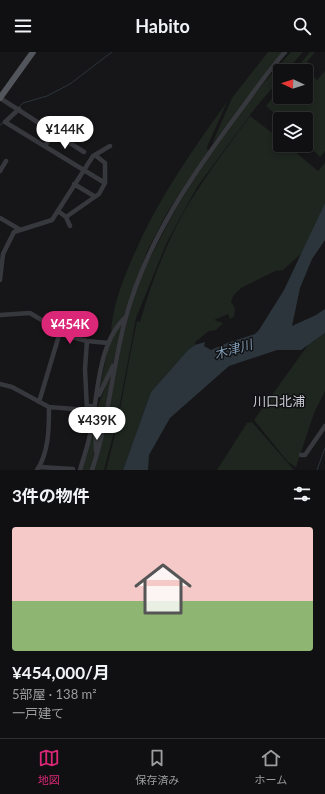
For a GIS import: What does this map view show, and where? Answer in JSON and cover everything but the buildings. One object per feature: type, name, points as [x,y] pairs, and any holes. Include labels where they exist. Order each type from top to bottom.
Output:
[{"type":"main road","points":[[0,98],[33,52]]},
{"type":"street","points":[[92,470],[108,409],[115,364],[126,317],[138,280],[170,212],[211,150],[285,52]]},
{"type":"street","points":[[0,98],[60,136],[61,139],[84,152]]},
{"type":"street","points":[[19,109],[6,122],[105,183]]},
{"type":"street","points":[[45,146],[54,132]]},
{"type":"street","points":[[0,280],[2,254],[14,232],[19,229],[52,220],[74,184],[95,155],[110,146]]},
{"type":"street","points":[[66,216],[99,194],[105,183],[104,162],[95,155]]},
{"type":"street","points":[[0,169],[6,161]]},
{"type":"street","points":[[74,184],[94,196]]},
{"type":"street","points":[[58,211],[66,216],[70,226]]},
{"type":"street","points":[[0,218],[19,229]]},
{"type":"street","points":[[0,315],[30,313],[60,332],[87,341],[108,343]]},
{"type":"street","points":[[80,470],[89,438],[108,343],[117,325],[126,317]]},
{"type":"street","points":[[39,402],[60,332]]},
{"type":"street","points":[[87,341],[85,369],[87,410]]},
{"type":"street","points":[[97,454],[95,407],[99,395],[115,364]]},
{"type":"street","points":[[0,384],[12,387],[49,407],[87,410],[90,406],[95,407]]},
{"type":"street","points":[[49,407],[46,444],[38,469],[73,469]]},
{"type":"street","points":[[301,455],[305,455],[325,426]]},
{"type":"shaded area","points":[[268,52],[283,52],[212,144],[232,98]]},
{"type":"shaded area","points":[[291,52],[303,52],[292,64],[281,64]]},
{"type":"shaded area","points":[[310,52],[315,52],[307,62],[309,64],[300,64]]},
{"type":"shaded area","points":[[325,71],[325,151],[320,157],[313,150],[313,112],[273,112],[266,106],[273,97],[273,104],[313,104],[313,75],[317,80]]},
{"type":"shaded area","points":[[273,73],[273,87],[256,107],[197,187],[167,242],[136,318],[119,409],[109,408],[126,326],[140,279],[146,265],[171,217],[201,167],[235,119]]},
{"type":"shaded area","points":[[227,102],[207,147],[208,152],[168,211],[147,251],[124,316],[111,333],[113,316],[120,291],[129,266],[149,223],[173,181]]},
{"type":"shaded area","points":[[250,116],[273,134],[273,152],[295,152],[318,171],[325,163],[325,203],[302,253],[283,270],[275,271],[241,288],[233,296],[231,302],[235,308],[234,317],[230,319],[228,314],[214,320],[223,323],[216,330],[209,331],[195,342],[195,345],[188,350],[151,392],[123,470],[106,470],[115,433],[137,321],[140,322],[158,268],[173,233],[192,199]]},
{"type":"shaded area","points":[[123,321],[113,363],[99,393],[109,343]]},
{"type":"shaded area","points":[[325,333],[325,391],[314,413],[296,467],[288,462],[254,420],[308,345]]},
{"type":"shaded area","points":[[113,368],[98,446],[97,409]]},
{"type":"shaded area","points":[[108,411],[119,413],[104,470],[93,470]]},
{"type":"shaded area","points":[[94,422],[95,456],[90,470],[81,470]]},
{"type":"shaded area","points":[[252,422],[294,470],[217,470],[247,423]]},
{"type":"water","name":"木津川","points":[[325,203],[325,240],[312,259],[300,288],[292,326],[316,315],[325,309],[325,333],[301,350],[277,350],[229,366],[170,418],[149,455],[148,470],[123,470],[151,392],[188,350],[195,345],[205,342],[204,346],[211,350],[255,334],[259,330],[284,290]]},
{"type":"waterway","points":[[19,107],[23,103],[47,96],[70,84],[112,52]]},
{"type":"waterway","points":[[0,125],[4,122]]},
{"type":"waterway","points":[[317,470],[325,448]]},
{"type":"district","name":"川口北浦","points":[[279,401]]}]
